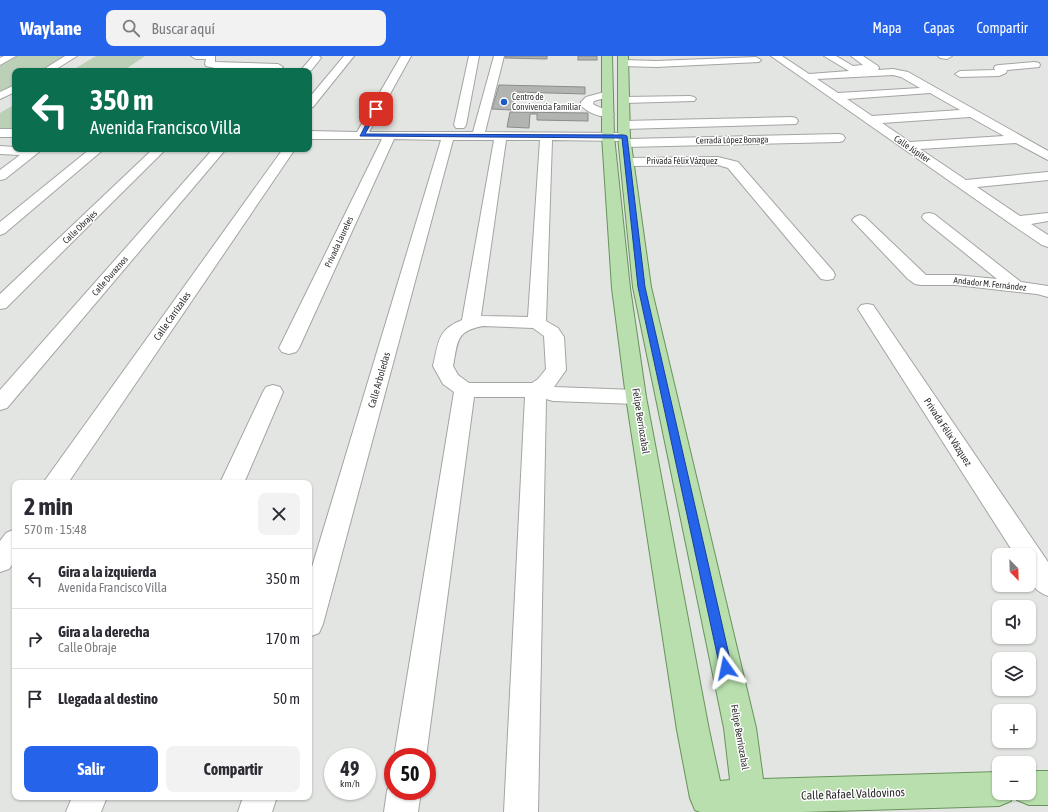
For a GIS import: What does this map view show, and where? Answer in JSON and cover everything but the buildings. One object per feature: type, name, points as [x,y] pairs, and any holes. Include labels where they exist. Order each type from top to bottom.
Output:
[{"type":"main road","points":[[607,56],[608,94],[618,135]]},
{"type":"main road","points":[[618,135],[624,100],[623,59]]},
{"type":"main road","name":"Felipe Berriozabal","points":[[618,135],[621,288],[636,393],[693,730],[710,805]]},
{"type":"main road","name":"Felipe Berriozabal","points":[[618,135],[642,287],[740,728],[749,797]]},
{"type":"main road","points":[[1036,788],[1048,788]]},
{"type":"main road","name":"Calle Rafael Valdovinos","points":[[710,805],[749,797],[868,803],[992,790]]},
{"type":"street","points":[[51,68],[72,56]]},
{"type":"street","points":[[196,56],[211,57],[210,63],[215,65],[277,67]]},
{"type":"street","points":[[312,101],[350,56]]},
{"type":"street","points":[[361,135],[406,56]]},
{"type":"street","name":"Calle Arboledas","points":[[312,614],[454,130],[474,56]]},
{"type":"street","points":[[480,137],[499,56]]},
{"type":"street","name":"Calle Júpiter","points":[[776,56],[806,77],[837,89],[870,120],[1048,242]]},
{"type":"street","points":[[792,56],[823,76],[837,89],[853,96],[932,90]]},
{"type":"street","points":[[829,56],[851,69],[874,68],[856,56]]},
{"type":"street","points":[[960,74],[999,73],[1002,71],[999,68],[1038,66],[1016,56]]},
{"type":"street","points":[[308,68],[316,58]]},
{"type":"street","points":[[623,59],[656,64],[756,60]]},
{"type":"street","points":[[266,68],[277,67]]},
{"type":"street","points":[[806,77],[900,72],[1048,156]]},
{"type":"street","points":[[315,83],[327,83]]},
{"type":"street","points":[[0,96],[12,90]]},
{"type":"street","points":[[608,94],[590,99],[587,102],[587,105],[592,108],[618,135]]},
{"type":"street","points":[[624,100],[690,99]]},
{"type":"street","points":[[638,100],[648,111],[650,124]]},
{"type":"street","points":[[870,120],[972,113]]},
{"type":"street","points":[[480,137],[618,135],[650,124],[792,121]]},
{"type":"street","points":[[496,122],[494,128],[499,129],[618,135]]},
{"type":"street","points":[[312,135],[390,135],[454,130],[480,137],[563,139]]},
{"type":"street","name":"Privada Laureles","points":[[289,348],[390,135]]},
{"type":"street","name":"Cerrada López Bonaga","points":[[618,135],[838,138]]},
{"type":"street","name":"Privada Félix Vázquez","points":[[618,135],[733,165],[827,276]]},
{"type":"street","points":[[471,323],[500,138]]},
{"type":"street","points":[[537,323],[546,139]]},
{"type":"street","points":[[908,146],[1017,139]]},
{"type":"street","points":[[0,150],[12,151]]},
{"type":"street","points":[[0,176],[33,152]]},
{"type":"street","points":[[0,230],[94,152]]},
{"type":"street","name":"Calle Obrajes","points":[[0,304],[157,152]]},
{"type":"street","name":"Calle Duraznos","points":[[0,403],[217,152]]},
{"type":"street","name":"Calle Carrizales","points":[[57,480],[287,152]]},
{"type":"street","points":[[962,184],[1048,176]]},
{"type":"street","points":[[929,217],[1018,287]]},
{"type":"street","points":[[1016,220],[1048,217]]},
{"type":"street","name":"Andador M. Fernández","points":[[860,220],[914,275],[921,280],[956,280],[1039,289],[1048,292]]},
{"type":"street","name":"Privada Félix Vázquez","points":[[867,309],[1048,584]]},
{"type":"street","points":[[521,812],[543,384],[556,370],[555,337],[551,332],[537,323],[483,321],[471,323],[456,330],[450,336],[443,366],[450,379],[465,390],[543,384],[553,394],[636,393]]},
{"type":"street","points":[[411,748],[465,390]]},
{"type":"street","points":[[233,480],[273,392]]},
{"type":"street","points":[[0,561],[12,544]]},
{"type":"street","points":[[83,812],[89,800]]},
{"type":"street","points":[[255,812],[259,800]]},
{"type":"street","points":[[401,812],[403,800]]},
{"type":"green space","points":[[10,56],[73,56],[52,68],[12,68],[12,92],[0,98],[0,61]]},
{"type":"green space","points":[[96,56],[145,56],[127,68],[76,68]]},
{"type":"green space","points":[[12,106],[12,133],[0,133],[0,113]]},
{"type":"place","name":"Centro de Convivencia Familiar","points":[[504,102]]},
{"type":"route","points":[[376,109],[361,135],[624,136],[642,287],[726,668]]}]
